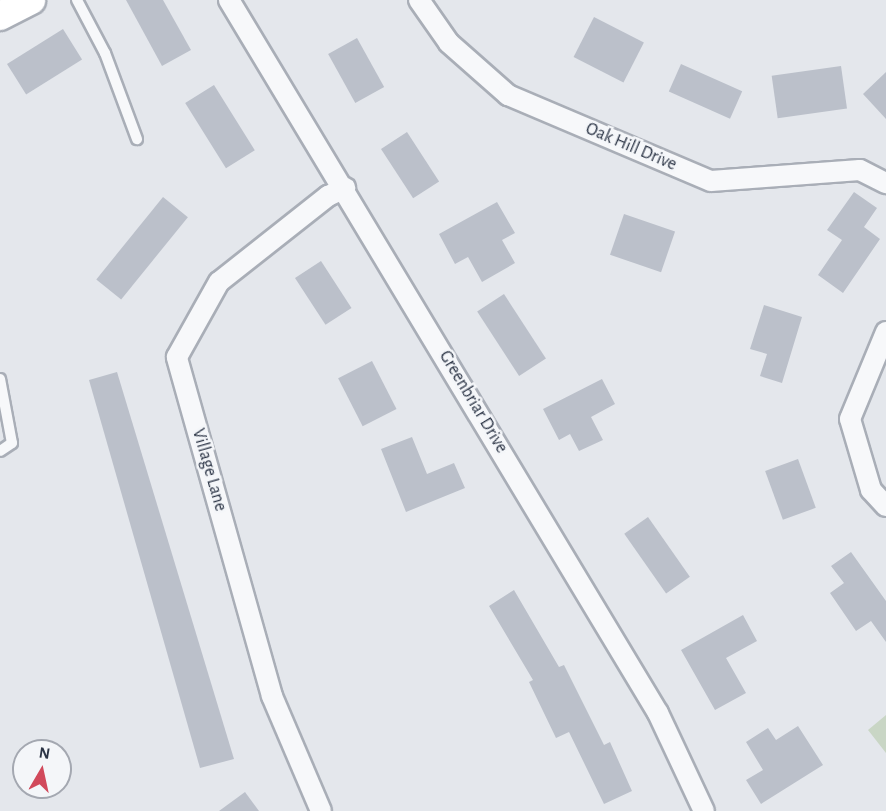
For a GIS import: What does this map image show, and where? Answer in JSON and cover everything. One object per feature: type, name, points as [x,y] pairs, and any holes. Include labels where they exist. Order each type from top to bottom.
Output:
[{"type":"street","points":[[0,16],[31,0]]},
{"type":"street","name":"Greenbriar Drive","points":[[229,0],[345,188],[658,713],[704,811]]},
{"type":"street","name":"Oak Hill Drive","points":[[419,0],[449,43],[508,95],[711,181],[860,170],[886,183]]},
{"type":"street","name":"Village Lane","points":[[321,811],[272,696],[177,357],[219,282],[328,196],[345,188]]},
{"type":"street","points":[[886,332],[850,418],[871,490],[886,506]]},
{"type":"lane","points":[[77,0],[105,53],[137,139]]},
{"type":"lane","points":[[0,379],[12,443],[0,451]]},
{"type":"green space","points":[[886,715],[886,753],[868,730]]},
{"type":"building","points":[[126,0],[163,0],[191,50],[162,66]]},
{"type":"building","points":[[594,17],[644,42],[623,83],[574,57]]},
{"type":"building","points":[[63,29],[82,60],[26,95],[7,64]]},
{"type":"building","points":[[357,38],[384,87],[355,103],[328,54]]},
{"type":"building","points":[[681,64],[742,91],[730,119],[669,91]]},
{"type":"building","points":[[841,66],[847,109],[778,118],[772,76]]},
{"type":"building","points":[[886,72],[886,119],[863,94]]},
{"type":"building","points":[[214,85],[255,150],[226,168],[185,103]]},
{"type":"building","points":[[407,132],[439,181],[413,198],[381,149]]},
{"type":"building","points":[[854,192],[877,208],[864,227],[880,239],[843,293],[818,275],[842,240],[827,230]]},
{"type":"building","points":[[163,197],[188,217],[121,300],[96,279]]},
{"type":"building","points":[[497,202],[515,233],[502,240],[515,263],[482,282],[468,257],[455,264],[439,234]]},
{"type":"building","points":[[624,214],[675,232],[661,272],[610,255]]},
{"type":"building","points":[[321,261],[351,308],[326,325],[295,278]]},
{"type":"building","points":[[504,294],[546,359],[519,376],[477,311]]},
{"type":"building","points":[[764,305],[802,317],[782,383],[760,376],[767,354],[750,349]]},
{"type":"building","points":[[372,361],[397,409],[363,426],[338,378]]},
{"type":"building","points":[[117,372],[234,759],[200,768],[89,380]]},
{"type":"building","points":[[602,379],[615,404],[591,417],[603,440],[579,451],[570,434],[559,440],[543,409]]},
{"type":"building","points":[[412,437],[427,474],[454,463],[465,488],[406,512],[381,449]]},
{"type":"building","points":[[798,459],[816,508],[783,520],[765,471]]},
{"type":"building","points":[[648,517],[690,577],[666,593],[624,534]]},
{"type":"building","points":[[851,552],[886,601],[886,642],[871,621],[856,631],[830,593],[844,583],[831,566]]},
{"type":"building","points":[[514,590],[559,667],[564,665],[604,745],[610,742],[632,791],[604,804],[569,732],[556,738],[529,682],[533,680],[489,606]]},
{"type":"building","points":[[743,615],[757,641],[726,658],[746,693],[715,710],[681,650]]},
{"type":"building","points":[[798,726],[823,765],[761,804],[746,780],[763,770],[746,742],[768,728],[776,740]]},
{"type":"building","points":[[245,792],[259,811],[219,811]]}]
